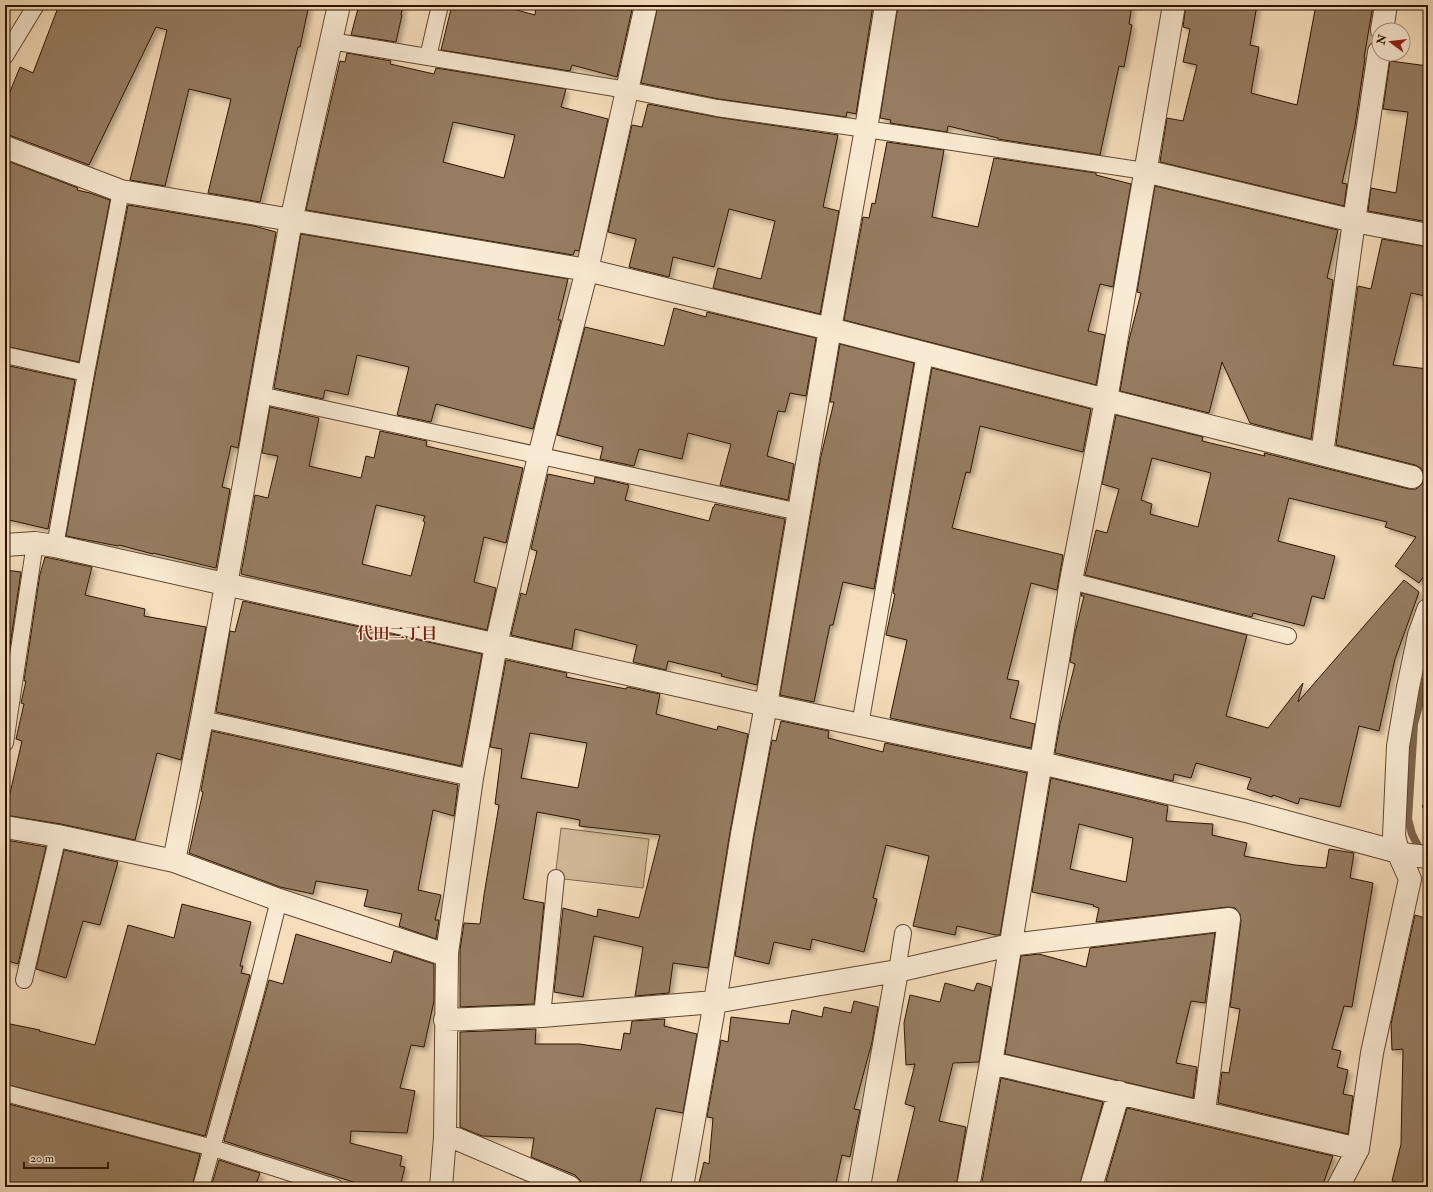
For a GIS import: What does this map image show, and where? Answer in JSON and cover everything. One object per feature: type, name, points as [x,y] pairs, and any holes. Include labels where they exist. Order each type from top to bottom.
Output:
[{"type":"street","points":[[174,861],[202,719],[291,221],[339,5]]},
{"type":"street","points":[[441,1187],[445,1137],[446,953],[472,778],[496,645],[540,456],[587,270],[646,5]]},
{"type":"street","points":[[682,1187],[866,129],[886,5]]},
{"type":"street","points":[[968,1187],[991,1062],[1071,581],[1106,400],[1174,5]]},
{"type":"street","points":[[1383,22],[1386,5]]},
{"type":"street","points":[[1322,454],[1378,62]]},
{"type":"street","points":[[5,147],[121,191],[587,270],[830,329],[1412,477]]},
{"type":"street","points":[[1145,172],[1354,221],[1428,235]]},
{"type":"street","points":[[5,546],[45,545],[226,583],[766,705],[1041,763],[1246,811],[1412,854]]},
{"type":"street","points":[[1338,1187],[1358,1149],[1372,1053],[1410,879],[1412,854],[1394,836],[1398,746],[1419,635],[1428,610]]},
{"type":"street","points":[[5,827],[58,836],[174,861],[279,900],[437,952],[446,953]]},
{"type":"street","points":[[445,1020],[542,1016],[715,1002],[897,971],[1010,945],[1229,919],[1204,1112]]},
{"type":"street","points":[[859,1187],[897,971]]},
{"type":"street","points":[[991,1062],[1358,1149]]},
{"type":"street","points":[[1091,1187],[1119,1092]]},
{"type":"street","points":[[445,1137],[457,1139],[570,1187]]},
{"type":"lane","points":[[5,56],[36,5]]},
{"type":"lane","points":[[428,57],[440,5]]},
{"type":"lane","points":[[331,41],[627,90],[717,108],[866,129],[1145,172]]},
{"type":"lane","points":[[5,742],[45,545],[86,373],[121,191]]},
{"type":"lane","points":[[860,725],[925,354]]},
{"type":"lane","points":[[5,355],[86,373]]},
{"type":"lane","points":[[260,395],[799,512]]},
{"type":"lane","points":[[1071,581],[1288,636]]},
{"type":"lane","points":[[202,719],[472,778]]},
{"type":"lane","points":[[24,980],[58,836]]},
{"type":"lane","points":[[542,1016],[556,878]]},
{"type":"lane","points":[[201,1187],[255,995],[279,900]]},
{"type":"lane","points":[[897,971],[903,933]]},
{"type":"lane","points":[[5,1093],[213,1148],[335,1187]]},
{"type":"path","points":[[1424,773],[1427,735]]},
{"type":"path","points":[[1422,803],[1428,822]]},
{"type":"shaded area","points":[[561,828],[649,839],[643,888],[555,878]]},
{"type":"building","points":[[59,5],[309,5],[300,47],[298,47],[260,202],[208,193],[231,99],[189,89],[165,186],[130,180],[167,30],[156,27],[89,165],[9,135],[5,135],[5,104],[20,67],[33,73]]},
{"type":"building","points":[[359,5],[403,5],[396,42],[351,35]]},
{"type":"building","points":[[452,5],[498,5],[535,15],[536,5],[633,5],[617,77],[572,65],[570,71],[441,50]]},
{"type":"building","points":[[658,5],[873,5],[856,114],[847,112],[846,117],[719,99],[641,83]]},
{"type":"building","points":[[898,5],[1132,5],[1129,24],[1132,25],[1124,67],[1119,66],[1100,155],[998,139],[948,126],[947,132],[890,123],[891,120],[880,118]]},
{"type":"building","points":[[1186,5],[1257,5],[1250,45],[1259,47],[1251,93],[1297,105],[1316,5],[1373,5],[1355,126],[1342,183],[1347,184],[1344,206],[1160,162],[1167,118],[1183,121],[1197,65],[1183,62],[1190,29],[1183,27]]},
{"type":"building","points":[[347,53],[391,61],[390,64],[434,74],[436,68],[566,89],[561,107],[608,119],[579,251],[575,250],[573,255],[306,210],[340,61],[345,62]],"holes":[[[453,122],[515,135],[504,178],[443,162]]]},
{"type":"building","points":[[1390,62],[1428,66],[1428,222],[1368,211],[1371,188],[1396,193],[1408,112],[1383,109]]},
{"type":"building","points":[[648,104],[716,117],[838,135],[823,207],[839,211],[820,314],[713,288],[718,268],[761,279],[775,221],[729,209],[714,267],[673,257],[669,277],[629,267],[636,239],[608,232],[632,125],[642,127]]},
{"type":"building","points":[[887,142],[944,150],[932,217],[978,227],[994,158],[1096,173],[1096,175],[1131,184],[1113,287],[1100,284],[1088,331],[1105,335],[1096,385],[844,320],[863,217],[869,218],[872,203],[875,204]]},
{"type":"building","points":[[5,160],[78,188],[77,190],[110,200],[79,362],[5,346]]},
{"type":"building","points":[[1155,186],[1338,230],[1327,278],[1333,280],[1311,439],[1250,423],[1222,362],[1209,413],[1120,391],[1129,340],[1141,293],[1137,292]]},
{"type":"building","points":[[128,205],[254,226],[276,232],[238,448],[231,446],[222,487],[230,489],[216,568],[119,545],[66,536]]},
{"type":"building","points":[[301,234],[568,279],[558,320],[561,320],[533,429],[436,404],[431,422],[397,415],[409,367],[357,355],[348,395],[325,390],[323,399],[274,388]]},
{"type":"building","points":[[1382,239],[1428,247],[1428,283],[1425,296],[1411,293],[1393,365],[1428,369],[1428,570],[1419,583],[1395,566],[1416,537],[1385,527],[1387,522],[1289,498],[1278,541],[1335,556],[1324,599],[1312,596],[1304,626],[1253,613],[1252,617],[1085,575],[1096,530],[1107,533],[1119,489],[1102,484],[1116,415],[1203,437],[1202,441],[1265,456],[1264,453],[1409,489],[1416,489],[1421,485],[1424,480],[1424,473],[1421,468],[1415,465],[1336,445],[1358,286],[1371,289]],"holes":[[[1152,458],[1211,473],[1198,527],[1150,514],[1152,504],[1141,500]]]},
{"type":"building","points":[[674,308],[706,317],[707,312],[816,338],[806,396],[790,393],[785,412],[778,411],[767,456],[794,464],[788,500],[720,485],[731,444],[688,433],[682,459],[639,449],[634,466],[600,459],[603,447],[557,435],[585,327],[664,346]]},
{"type":"building","points":[[840,344],[914,363],[874,589],[843,582],[833,625],[830,625],[814,702],[780,695],[821,456],[834,402],[830,402]]},
{"type":"building","points":[[5,365],[75,380],[48,529],[5,519]]},
{"type":"building","points":[[932,368],[1091,409],[1083,452],[980,426],[970,473],[966,472],[952,528],[1063,555],[1057,590],[1031,583],[1007,679],[1019,681],[1010,718],[1035,724],[1031,748],[890,718],[907,640],[886,635],[895,594],[893,593]]},
{"type":"building","points":[[270,407],[319,418],[309,466],[361,478],[366,456],[374,458],[380,431],[427,441],[426,446],[523,468],[506,543],[484,537],[474,582],[496,588],[487,630],[241,574],[255,495],[268,498],[278,456],[262,453]],"holes":[[[376,505],[425,516],[423,521],[425,522],[411,576],[362,564]]]},
{"type":"building","points":[[548,474],[594,484],[595,477],[629,485],[625,500],[709,521],[715,504],[785,519],[757,685],[721,676],[722,674],[668,661],[666,670],[633,662],[637,645],[575,629],[572,649],[511,635],[521,593],[526,595],[537,551],[531,549]]},
{"type":"building","points":[[45,557],[92,567],[85,595],[145,609],[144,616],[206,627],[181,760],[157,753],[135,840],[61,824],[5,815],[22,741],[16,739],[24,704],[21,703],[26,681],[24,681],[40,574]]},
{"type":"building","points":[[5,570],[21,572],[5,679]]},
{"type":"building","points":[[1404,580],[1419,592],[1395,659],[1379,731],[1359,726],[1340,807],[1300,798],[1298,804],[1273,795],[1272,797],[1247,789],[1251,778],[1196,763],[1191,778],[1174,774],[1173,781],[1055,753],[1060,724],[1075,664],[1070,662],[1074,637],[1084,596],[1081,596],[1082,593],[1247,635],[1226,716],[1268,728],[1303,683],[1298,702]]},
{"type":"building","points":[[243,601],[482,654],[461,766],[216,712],[230,631],[235,632]]},
{"type":"building","points":[[506,660],[567,673],[566,677],[660,694],[656,714],[717,730],[718,726],[748,734],[730,832],[708,968],[673,963],[669,993],[635,996],[643,947],[594,936],[583,997],[554,992],[563,908],[597,917],[598,909],[639,918],[660,835],[579,826],[580,820],[537,812],[523,899],[544,903],[534,1004],[460,1007],[460,950],[464,923],[480,924],[499,805],[495,804],[502,749],[490,747]],"holes":[[[530,733],[587,743],[578,788],[521,778]]]},
{"type":"building","points":[[781,721],[829,731],[828,738],[883,752],[885,743],[1027,773],[1000,935],[957,926],[955,935],[913,926],[929,856],[886,845],[873,898],[877,899],[864,952],[812,939],[810,950],[774,942],[769,964],[735,956],[754,836],[772,740],[776,741]]},
{"type":"building","points":[[212,731],[458,785],[454,816],[433,810],[418,890],[441,895],[435,920],[439,920],[436,939],[399,926],[402,914],[364,906],[368,890],[316,881],[313,894],[280,887],[189,853],[203,792],[201,791]]},
{"type":"building","points":[[1051,778],[1168,806],[1166,821],[1213,824],[1212,835],[1247,843],[1244,856],[1295,865],[1326,868],[1329,849],[1354,853],[1350,878],[1373,883],[1352,1007],[1344,1006],[1332,1049],[1341,1051],[1337,1067],[1348,1070],[1343,1094],[1353,1096],[1348,1134],[1218,1103],[1222,1072],[1229,1073],[1240,1009],[1230,1007],[1241,921],[1240,914],[1235,908],[1228,907],[1096,922],[1099,908],[1093,906],[1094,905],[1032,892]],"holes":[[[1079,824],[1133,838],[1126,882],[1070,869]]]},
{"type":"building","points":[[6,840],[46,847],[18,964],[5,960]]},
{"type":"building","points":[[64,850],[118,862],[100,925],[83,921],[66,978],[36,969]]},
{"type":"building","points":[[182,904],[251,922],[240,966],[243,966],[241,973],[250,975],[205,1136],[5,1084],[5,1023],[40,1030],[39,1031],[95,1045],[128,925],[174,938]]},
{"type":"building","points":[[1415,915],[1428,919],[1428,1187],[1400,1187],[1401,1183],[1392,1181],[1401,1144],[1403,1049],[1392,1050],[1391,1024]]},
{"type":"building","points":[[1215,933],[1205,1003],[1191,1001],[1176,1063],[1197,1067],[1193,1098],[1005,1054],[1021,956],[1039,954],[1086,967],[1090,948]]},
{"type":"building","points":[[296,934],[391,963],[394,951],[434,964],[434,1001],[424,1047],[411,1045],[400,1088],[415,1091],[407,1133],[351,1131],[350,1143],[402,1156],[400,1166],[405,1167],[400,1187],[369,1187],[224,1141],[269,980],[283,984]]},
{"type":"building","points":[[945,983],[974,991],[977,983],[991,987],[979,1062],[953,1063],[939,1121],[966,1127],[956,1187],[896,1187],[915,1107],[905,1104],[915,1064],[906,1065],[904,1023],[910,995],[940,1002]]},
{"type":"building","points":[[854,1001],[878,1007],[872,1042],[854,1109],[860,1110],[850,1157],[842,1155],[835,1187],[791,1187],[770,1183],[769,1187],[698,1187],[704,1162],[709,1164],[713,1118],[707,1117],[721,1040],[728,1042],[731,1017],[789,1024],[792,1010],[822,1017],[824,1007],[851,1013]]},
{"type":"building","points":[[665,1019],[664,1026],[697,1034],[683,1113],[656,1108],[639,1187],[617,1187],[593,1182],[592,1187],[582,1187],[580,1180],[575,1175],[531,1157],[534,1138],[482,1136],[460,1127],[460,1032],[536,1029],[535,1044],[579,1044],[621,1050],[624,1033],[630,1034],[632,1021]]},
{"type":"building","points":[[1001,1078],[1103,1102],[1079,1187],[981,1187]]},
{"type":"building","points":[[5,1103],[200,1154],[192,1187],[5,1187]]},
{"type":"building","points":[[1127,1108],[1333,1156],[1322,1187],[1127,1187],[1106,1181]]},
{"type":"building","points":[[219,1160],[260,1173],[255,1187],[211,1187]]},
{"type":"waterway","points":[[1422,854],[1412,834],[1408,819],[1414,724],[1428,673]]},
{"type":"district","name":"代田二丁目","points":[[397,634]]}]
